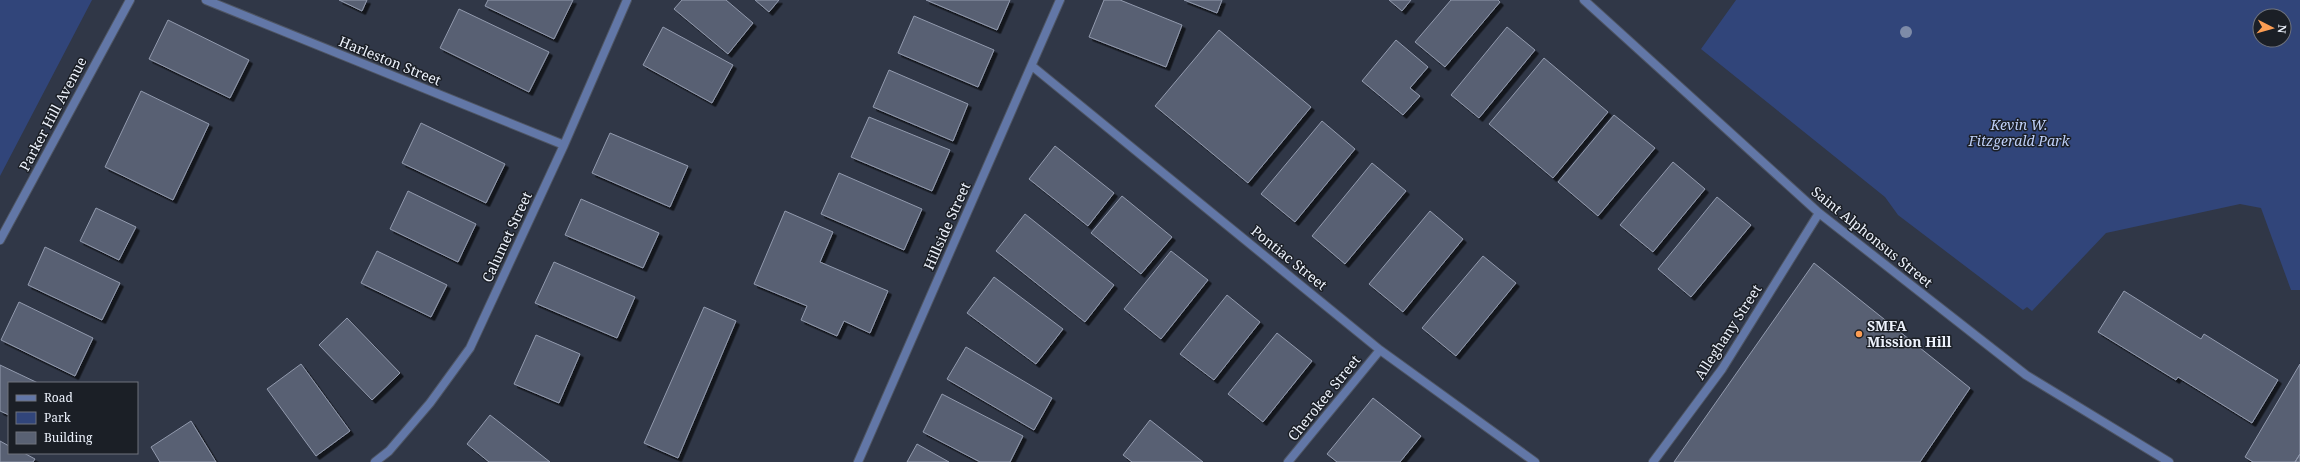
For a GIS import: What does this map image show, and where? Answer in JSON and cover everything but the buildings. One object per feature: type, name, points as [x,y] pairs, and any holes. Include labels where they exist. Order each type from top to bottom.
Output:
[{"type":"street","name":"Parker Hill Avenue","points":[[0,240],[130,0]]},
{"type":"street","name":"Harleston Street","points":[[206,0],[564,145]]},
{"type":"street","name":"Calumet Street","points":[[375,462],[389,451],[430,404],[470,348],[564,145],[627,0]]},
{"type":"street","name":"Hillside Street","points":[[858,462],[1060,0]]},
{"type":"street","name":"Saint Alphonsus Street","points":[[1584,0],[1819,213],[2026,375],[2168,462]]},
{"type":"street","name":"Pontiac Street","points":[[1032,66],[1380,350],[1535,462]]},
{"type":"street","name":"Alleghany Street","points":[[1653,462],[1722,369],[1819,213]]},
{"type":"street","name":"Cherokee Street","points":[[1288,462],[1380,350]]},
{"type":"green space","points":[[0,0],[92,0],[0,176]]},
{"type":"green space","name":"Kevin W. Fitzgerald Park","points":[[1736,0],[2300,0],[2300,290],[2291,290],[2261,208],[2240,204],[2106,233],[2032,311],[2027,307],[2023,310],[1898,215],[1885,197],[1701,49]]},
{"type":"place","name":"SMFA Mission Hill","points":[[1859,334]]}]
